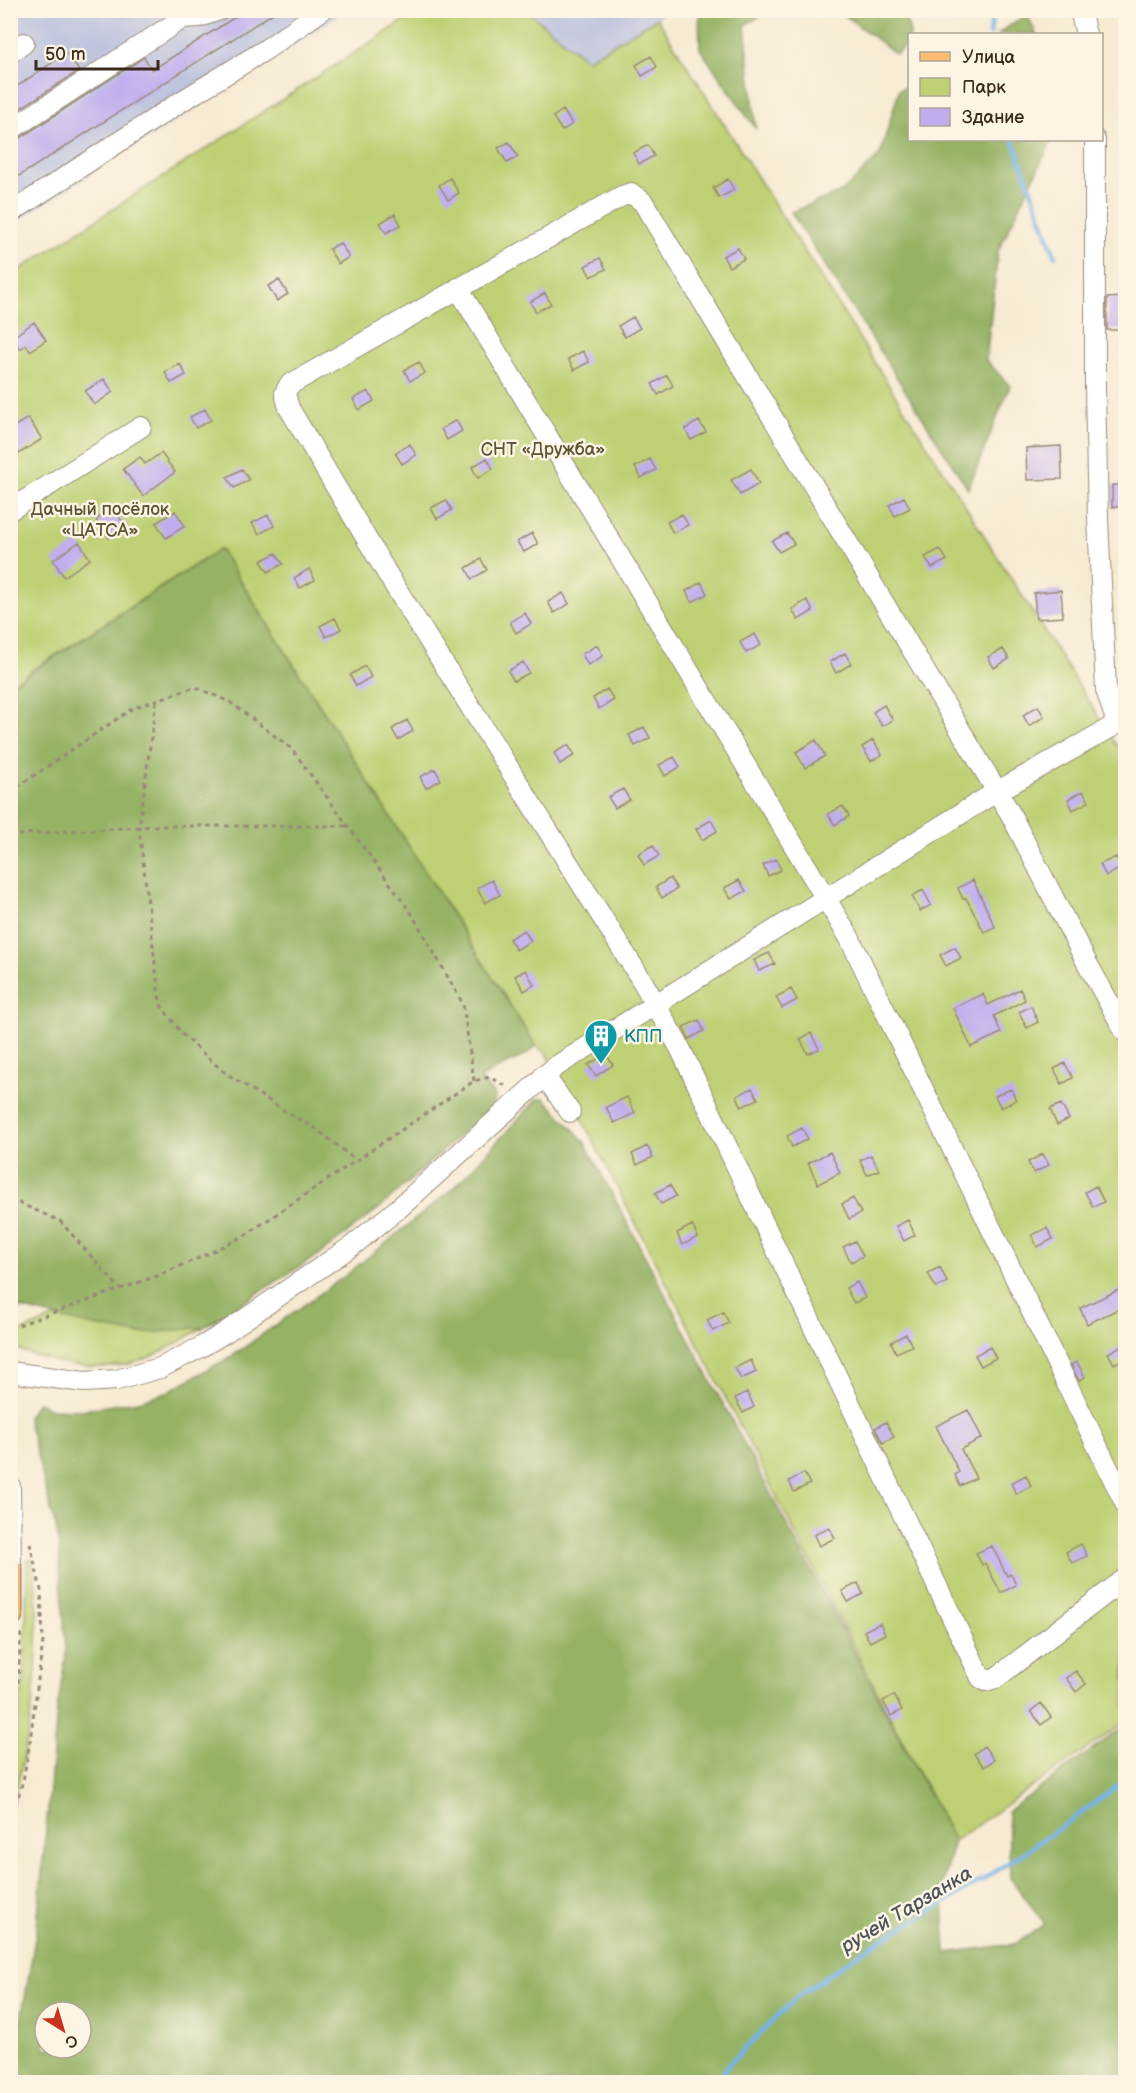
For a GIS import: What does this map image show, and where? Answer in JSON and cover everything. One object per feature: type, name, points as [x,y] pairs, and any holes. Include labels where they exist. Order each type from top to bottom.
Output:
[{"type":"main road","points":[[10,1615],[11,1571]]},
{"type":"street","points":[[10,130],[183,18],[199,17],[219,10]]},
{"type":"street","points":[[10,213],[177,104],[265,50],[322,10]]},
{"type":"street","points":[[1080,10],[1086,33]]},
{"type":"street","points":[[10,1371],[68,1381],[100,1382],[147,1373],[184,1356],[226,1332],[352,1246],[448,1164],[544,1076],[997,792],[1121,721],[1106,690],[1098,519],[1095,389],[1095,141]]},
{"type":"street","points":[[1125,1033],[997,792],[637,196],[632,193],[622,196],[289,385],[285,393],[286,402],[391,580],[632,964],[680,1048],[981,1678],[986,1681],[996,1678],[1125,1578]]},
{"type":"street","points":[[458,288],[849,937],[1125,1505]]},
{"type":"street","points":[[10,510],[141,427]]},
{"type":"street","points":[[544,1076],[570,1112]]},
{"type":"street","points":[[10,1486],[11,1571]]},
{"type":"path","points":[[10,792],[133,708],[195,687],[230,702],[292,749],[412,914],[463,1004],[474,1081]]},
{"type":"path","points":[[156,701],[139,828],[160,1004],[183,1035],[224,1072],[316,1128],[356,1160]]},
{"type":"path","points":[[10,838],[24,834],[139,828],[348,826]]},
{"type":"path","points":[[10,1328],[120,1289],[201,1257],[244,1236],[474,1081],[489,1077],[512,1090]]},
{"type":"path","points":[[10,1199],[60,1221],[120,1289]]},
{"type":"path","points":[[10,1822],[23,1781],[43,1642],[42,1590],[28,1536]]},
{"type":"shaded area","points":[[11,11],[344,11],[277,57],[11,225]]},
{"type":"shaded area","points":[[527,11],[668,11],[587,60]]},
{"type":"green space","name":"СНТ «Дружба»","points":[[419,11],[527,11],[587,60],[657,18],[1117,746],[1125,743],[1125,1722],[954,1841],[555,1067],[546,1053],[536,1046],[220,549],[11,684],[11,275]]},
{"type":"green space","points":[[699,11],[769,11],[745,25],[756,129],[700,49]]},
{"type":"green space","points":[[839,11],[902,11],[910,33],[907,43],[896,54]]},
{"type":"green space","points":[[1027,14],[1036,33],[999,33]]},
{"type":"green space","points":[[908,86],[908,141],[1052,141],[998,251],[986,360],[1010,386],[968,489],[791,212],[843,191],[880,155],[899,90]]},
{"type":"green space","points":[[220,549],[536,1046],[525,1056],[480,1079],[495,1095],[494,1104],[382,1206],[323,1252],[204,1327],[138,1334],[11,1306],[11,685]]},
{"type":"green space","points":[[544,1098],[584,1141],[954,1841],[942,1885],[946,1953],[1015,1944],[1045,1924],[1010,1878],[1008,1811],[1125,1726],[1125,2082],[11,2082],[11,2060],[19,2032],[37,1927],[57,1711],[66,1653],[58,1536],[27,1417],[38,1402],[51,1409],[81,1410],[139,1401],[167,1392],[232,1356],[345,1276],[455,1187],[537,1099]]},
{"type":"green space","points":[[56,1317],[138,1334],[204,1327],[146,1359],[110,1367],[66,1364],[11,1347],[10,1336]]},
{"type":"green space","points":[[32,1559],[37,1620],[35,1684],[25,1749],[11,1808],[11,1771],[25,1669],[27,1560]]},
{"type":"building","points":[[246,10],[278,10],[10,182],[10,142],[17,140],[144,57],[152,70]]},
{"type":"building","points":[[67,53],[79,71],[10,115],[10,91]]},
{"type":"building","points":[[651,56],[657,67],[642,76],[636,65]]},
{"type":"building","points":[[563,110],[572,124],[562,131],[553,117]]},
{"type":"building","points":[[509,142],[518,157],[507,163],[498,148]]},
{"type":"building","points":[[648,145],[654,156],[639,164],[633,153]]},
{"type":"building","points":[[450,178],[459,193],[448,200],[439,185]]},
{"type":"building","points":[[728,179],[734,190],[719,198],[713,188]]},
{"type":"building","points":[[395,214],[401,225],[386,233],[380,223]]},
{"type":"building","points":[[340,243],[349,257],[338,264],[329,249]]},
{"type":"building","points":[[738,248],[744,259],[729,267],[723,256]]},
{"type":"building","points":[[600,258],[606,269],[591,277],[585,266]]},
{"type":"building","points":[[279,280],[288,294],[277,301],[268,286]]},
{"type":"building","points":[[545,293],[551,304],[536,312],[530,302]]},
{"type":"building","points":[[1125,297],[1125,330],[1107,330],[1107,298]]},
{"type":"building","points":[[633,317],[640,328],[625,337],[618,326]]},
{"type":"building","points":[[34,322],[46,340],[30,351],[26,345],[20,349],[12,338]]},
{"type":"building","points":[[583,351],[589,362],[574,370],[568,359]]},
{"type":"building","points":[[419,362],[425,373],[410,381],[404,370]]},
{"type":"building","points":[[180,364],[186,375],[171,383],[165,372]]},
{"type":"building","points":[[667,375],[673,386],[658,395],[652,384]]},
{"type":"building","points":[[104,379],[113,392],[94,405],[85,391]]},
{"type":"building","points":[[368,391],[374,401],[359,410],[353,399]]},
{"type":"building","points":[[205,409],[211,420],[196,428],[190,417]]},
{"type":"building","points":[[28,418],[42,439],[17,455],[10,445],[10,429]]},
{"type":"building","points":[[456,420],[462,431],[447,440],[441,429]]},
{"type":"building","points":[[699,421],[706,432],[691,440],[685,429]]},
{"type":"building","points":[[410,444],[416,455],[402,464],[395,453]]},
{"type":"building","points":[[1061,446],[1062,479],[1027,480],[1026,448]]},
{"type":"building","points":[[161,453],[175,472],[143,496],[123,469],[140,457],[145,464]]},
{"type":"building","points":[[487,458],[493,469],[478,478],[472,467]]},
{"type":"building","points":[[650,459],[656,470],[641,478],[635,467]]},
{"type":"building","points":[[242,469],[249,480],[234,488],[227,477]]},
{"type":"building","points":[[751,469],[759,484],[740,495],[731,480]]},
{"type":"building","points":[[1112,485],[1125,485],[1125,507],[1112,507]]},
{"type":"building","points":[[904,497],[910,508],[895,516],[889,505]]},
{"type":"building","points":[[446,500],[452,510],[437,519],[431,508]]},
{"type":"building","points":[[112,508],[126,526],[109,538],[96,520]]},
{"type":"building","points":[[175,511],[185,526],[166,538],[156,523]]},
{"type":"building","points":[[682,514],[688,525],[673,533],[667,522]]},
{"type":"building","points":[[268,515],[274,526],[259,534],[252,523]]},
{"type":"building","points":[[532,533],[538,544],[524,552],[517,542]]},
{"type":"building","points":[[787,533],[794,544],[779,552],[772,541]]},
{"type":"building","points":[[79,542],[90,559],[64,577],[53,560]]},
{"type":"building","points":[[940,549],[947,560],[932,568],[925,557]]},
{"type":"building","points":[[276,553],[283,564],[268,572],[261,561]]},
{"type":"building","points":[[481,559],[487,570],[472,579],[466,568]]},
{"type":"building","points":[[309,569],[315,580],[300,588],[294,578]]},
{"type":"building","points":[[701,582],[707,594],[692,602],[686,591]]},
{"type":"building","points":[[1061,590],[1063,617],[1036,619],[1034,593]]},
{"type":"building","points":[[563,593],[569,604],[554,613],[548,602]]},
{"type":"building","points":[[807,600],[813,611],[798,620],[792,609]]},
{"type":"building","points":[[525,613],[531,624],[516,633],[510,622]]},
{"type":"building","points":[[335,618],[341,629],[326,637],[320,626]]},
{"type":"building","points":[[755,634],[761,645],[746,653],[740,642]]},
{"type":"building","points":[[597,645],[603,656],[588,665],[582,654]]},
{"type":"building","points":[[1003,649],[1009,659],[994,668],[988,657]]},
{"type":"building","points":[[845,653],[851,664],[836,673],[830,662]]},
{"type":"building","points":[[523,662],[529,673],[514,681],[508,671]]},
{"type":"building","points":[[365,666],[371,677],[356,686],[350,675]]},
{"type":"building","points":[[607,689],[614,700],[599,709],[593,698]]},
{"type":"building","points":[[884,705],[893,720],[882,726],[873,712]]},
{"type":"building","points":[[1038,706],[1044,717],[1029,726],[1023,715]]},
{"type":"building","points":[[407,720],[413,731],[398,740],[392,729]]},
{"type":"building","points":[[644,727],[650,738],[635,746],[629,735]]},
{"type":"building","points":[[816,740],[825,756],[805,768],[796,752]]},
{"type":"building","points":[[873,740],[882,755],[871,761],[862,747]]},
{"type":"building","points":[[568,745],[575,755],[560,764],[554,753]]},
{"type":"building","points":[[674,757],[680,767],[665,776],[659,765]]},
{"type":"building","points":[[435,769],[441,780],[426,788],[420,777]]},
{"type":"building","points":[[623,789],[630,800],[615,808],[608,797]]},
{"type":"building","points":[[1083,791],[1089,802],[1073,810],[1068,799]]},
{"type":"building","points":[[843,806],[849,816],[835,825],[828,814]]},
{"type":"building","points":[[711,820],[717,831],[702,840],[696,829]]},
{"type":"building","points":[[653,845],[659,856],[644,865],[638,854]]},
{"type":"building","points":[[1116,857],[1121,868],[1106,876],[1100,864]]},
{"type":"building","points":[[776,859],[781,870],[768,876],[763,865]]},
{"type":"building","points":[[670,878],[677,889],[662,898],[656,887]]},
{"type":"building","points":[[492,880],[500,895],[485,903],[477,888]]},
{"type":"building","points":[[739,880],[746,891],[731,899],[724,888]]},
{"type":"building","points":[[973,880],[995,927],[984,932],[966,898],[963,899],[958,888]]},
{"type":"building","points":[[923,890],[931,905],[920,911],[912,896]]},
{"type":"building","points":[[524,930],[531,941],[516,950],[509,939]]},
{"type":"building","points":[[955,947],[961,958],[946,966],[940,955]]},
{"type":"building","points":[[769,953],[775,964],[759,971],[754,960]]},
{"type":"building","points":[[526,970],[534,985],[524,991],[515,976]]},
{"type":"building","points":[[791,989],[797,1000],[782,1008],[776,997]]},
{"type":"building","points":[[1020,989],[1025,1000],[994,1016],[1001,1033],[971,1047],[953,1008],[983,994],[988,1005]]},
{"type":"building","points":[[1031,1006],[1038,1022],[1027,1028],[1019,1012]]},
{"type":"building","points":[[699,1020],[704,1031],[689,1039],[683,1027]]},
{"type":"building","points":[[811,1033],[819,1049],[808,1054],[800,1039]]},
{"type":"building","name":"КПП","points":[[606,1054],[613,1065],[596,1076],[588,1065]]},
{"type":"building","points":[[1065,1063],[1073,1078],[1062,1084],[1054,1069]]},
{"type":"building","points":[[752,1088],[758,1099],[742,1107],[737,1096]]},
{"type":"building","points":[[1011,1089],[1016,1100],[1001,1108],[995,1096]]},
{"type":"building","points":[[627,1097],[635,1113],[614,1123],[606,1107]]},
{"type":"building","points":[[1061,1104],[1069,1119],[1057,1125],[1050,1109]]},
{"type":"building","points":[[802,1128],[808,1139],[792,1147],[787,1136]]},
{"type":"building","points":[[647,1146],[653,1157],[637,1165],[632,1154]]},
{"type":"building","points":[[830,1152],[840,1173],[818,1184],[808,1163]]},
{"type":"building","points":[[1043,1154],[1049,1165],[1034,1173],[1028,1162]]},
{"type":"building","points":[[871,1155],[879,1170],[867,1175],[860,1160]]},
{"type":"building","points":[[670,1185],[676,1196],[661,1204],[655,1193]]},
{"type":"building","points":[[1096,1186],[1104,1202],[1093,1207],[1085,1192]]},
{"type":"building","points":[[853,1198],[861,1213],[849,1219],[842,1204]]},
{"type":"building","points":[[908,1220],[915,1235],[904,1241],[896,1226]]},
{"type":"building","points":[[692,1225],[698,1237],[682,1245],[677,1233]]},
{"type":"building","points":[[1047,1228],[1053,1239],[1037,1247],[1032,1235]]},
{"type":"building","points":[[855,1241],[863,1256],[851,1262],[843,1247]]},
{"type":"building","points":[[940,1267],[947,1282],[936,1288],[928,1273]]},
{"type":"building","points":[[857,1282],[865,1298],[854,1303],[846,1288]]},
{"type":"building","points":[[1125,1287],[1125,1306],[1087,1324],[1080,1308]]},
{"type":"building","points":[[723,1312],[729,1323],[713,1331],[707,1320]]},
{"type":"building","points":[[906,1334],[912,1346],[896,1353],[891,1342]]},
{"type":"building","points":[[1125,1344],[1125,1358],[1114,1364],[1108,1353]]},
{"type":"building","points":[[990,1347],[996,1358],[981,1366],[975,1355]]},
{"type":"building","points":[[751,1360],[756,1372],[741,1379],[735,1368]]},
{"type":"building","points":[[1077,1362],[1085,1377],[1079,1381],[1071,1365]]},
{"type":"building","points":[[747,1392],[754,1407],[743,1413],[735,1398]]},
{"type":"building","points":[[968,1410],[982,1438],[961,1449],[976,1478],[960,1486],[955,1475],[959,1472],[936,1426]]},
{"type":"building","points":[[886,1422],[894,1437],[883,1443],[875,1428]]},
{"type":"building","points":[[804,1473],[810,1484],[794,1492],[789,1481]]},
{"type":"building","points":[[1026,1475],[1031,1486],[1016,1494],[1011,1483]]},
{"type":"building","points":[[829,1527],[835,1538],[819,1546],[814,1535]]},
{"type":"building","points":[[1081,1544],[1087,1556],[1072,1563],[1066,1552]]},
{"type":"building","points":[[992,1546],[1007,1576],[1011,1574],[1016,1585],[1001,1593],[985,1563],[982,1565],[976,1553]]},
{"type":"building","points":[[858,1583],[863,1594],[848,1602],[842,1591]]},
{"type":"building","points":[[880,1623],[885,1634],[870,1642],[864,1631]]},
{"type":"building","points":[[1076,1671],[1086,1684],[1076,1692],[1066,1678]]},
{"type":"building","points":[[894,1695],[902,1710],[891,1716],[883,1701]]},
{"type":"building","points":[[1041,1703],[1051,1717],[1041,1725],[1031,1711]]},
{"type":"building","points":[[984,1746],[994,1760],[984,1767],[974,1754]]},
{"type":"waterway","points":[[990,33],[993,10]]},
{"type":"waterway","points":[[1013,141],[1055,256]]},
{"type":"waterway","name":"ручей Тарзанка","points":[[718,2082],[728,2065],[797,1997],[861,1952],[986,1878],[1126,1780]]},
{"type":"place","name":"КПП","points":[[601,1065]]},
{"type":"park label","name":"Дачный посёлок «ЦАТСА»","points":[[100,519]]}]
